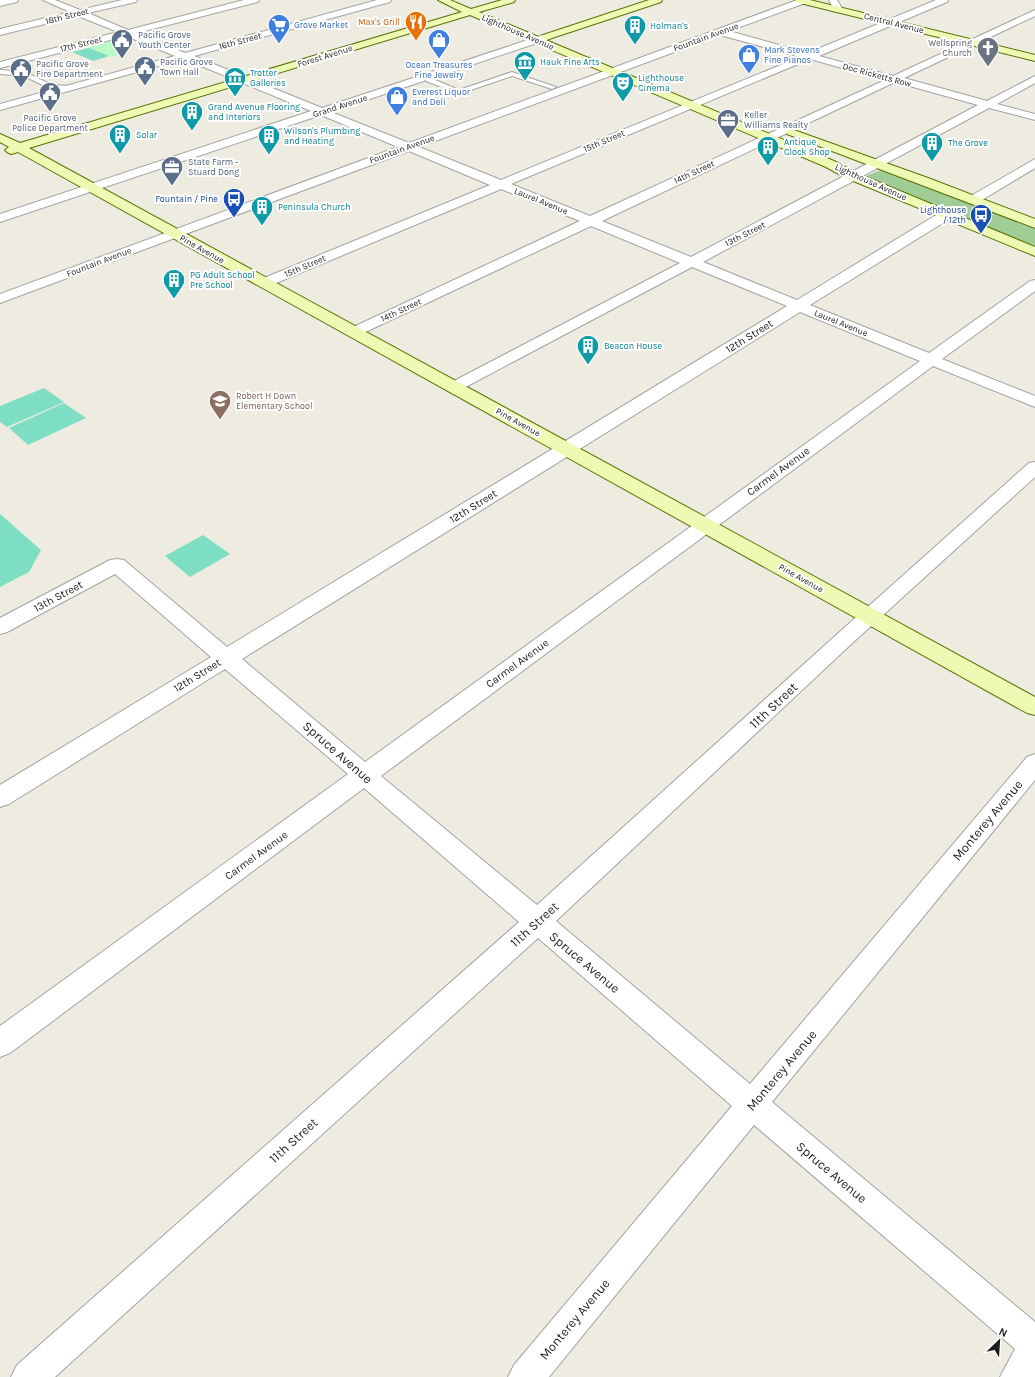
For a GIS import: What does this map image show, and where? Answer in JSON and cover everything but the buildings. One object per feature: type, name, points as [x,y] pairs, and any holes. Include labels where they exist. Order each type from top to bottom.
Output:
[{"type":"main road","name":"Lighthouse Avenue","points":[[442,0],[470,12],[543,35],[565,40]]},
{"type":"main road","name":"Lighthouse Avenue","points":[[470,0],[501,13]]},
{"type":"main road","name":"Forest Avenue","points":[[0,153],[511,0]]},
{"type":"main road","name":"Grand Avenue","points":[[543,35],[658,0]]},
{"type":"main road","name":"Central Avenue","points":[[802,0],[835,6],[890,22],[1035,58]]},
{"type":"main road","name":"Lighthouse Avenue","points":[[543,35],[611,72],[694,99],[768,138],[1035,252]]},
{"type":"main road","points":[[612,60],[641,71]]},
{"type":"main road","points":[[708,98],[720,104]]},
{"type":"main road","name":"Lighthouse Avenue","points":[[780,128],[1035,224]]},
{"type":"main road","name":"Pine Avenue","points":[[0,138],[1035,707]]},
{"type":"street","points":[[0,3],[14,0]]},
{"type":"street","name":"Laurel Avenue","points":[[47,0],[1035,402]]},
{"type":"street","name":"18th Street","points":[[0,32],[133,0]]},
{"type":"street","name":"17th Street","points":[[0,65],[255,0]]},
{"type":"street","name":"16th Street","points":[[0,107],[387,0]]},
{"type":"street","name":"Fountain Avenue","points":[[0,299],[785,8],[802,0]]},
{"type":"street","name":"15th Street","points":[[264,283],[501,185],[694,99],[708,98],[944,0]]},
{"type":"street","points":[[785,8],[835,6]]},
{"type":"street","name":"14th Street","points":[[354,332],[768,138],[780,128],[895,79],[1035,13]]},
{"type":"street","name":"Doc Ricketts Row","points":[[720,32],[1035,117]]},
{"type":"street","name":"Grand Avenue","points":[[0,218],[322,112],[543,35]]},
{"type":"street","name":"13th Street","points":[[454,387],[1035,79]]},
{"type":"street","points":[[973,200],[1035,163]]},
{"type":"street","name":"12th Street","points":[[0,797],[946,215]]},
{"type":"street","name":"Carmel Avenue","points":[[0,1043],[1035,284]]},
{"type":"street","name":"11th Street","points":[[29,1377],[537,922],[870,616],[1035,467]]},
{"type":"street","name":"13th Street","points":[[0,627],[117,565]]},
{"type":"street","name":"Spruce Avenue","points":[[117,565],[1035,1346]]},
{"type":"street","name":"Monterey Avenue","points":[[526,1377],[1035,763]]},
{"type":"street","points":[[1018,1377],[1035,1346]]},
{"type":"lane","points":[[0,72],[25,74],[51,87],[70,88]]},
{"type":"lane","points":[[430,82],[459,92],[512,74],[552,87]]},
{"type":"green space","points":[[120,38],[134,44],[119,48],[128,52],[110,57],[87,47]]},
{"type":"green space","points":[[89,48],[109,56],[93,61],[72,52]]},
{"type":"green space","points":[[883,169],[1035,228],[1035,247],[864,177]]},
{"type":"green space","points":[[44,388],[64,402],[7,427],[0,422],[0,406]]},
{"type":"green space","points":[[64,403],[86,418],[28,445],[9,428]]},
{"type":"green space","points":[[0,514],[41,550],[29,572],[0,587]]},
{"type":"green space","points":[[203,535],[230,554],[190,577],[165,556]]},
{"type":"place","name":"Max's Grill","points":[[416,42]]},
{"type":"place","name":"Grove Market","points":[[279,44]]},
{"type":"place","name":"Holman's","points":[[635,46]]},
{"type":"place","name":"Pacific Grove Youth Center","points":[[122,60]]},
{"type":"place","name":"Ocean Treasures Fine Jewelry","points":[[439,60]]},
{"type":"place","name":"Wellspring Church","points":[[988,68]]},
{"type":"place","name":"Mark Stevens Fine Pianos","points":[[749,74]]},
{"type":"place","name":"Hauk Fine Arts","points":[[525,82]]},
{"type":"place","name":"Pacific Grove Town Hall","points":[[145,86]]},
{"type":"place","name":"Pacific Grove Fire Department","points":[[21,88]]},
{"type":"place","name":"Trotter Galleries","points":[[235,98]]},
{"type":"place","name":"Lighthouse Cinema","points":[[623,102]]},
{"type":"place","name":"Pacific Grove Police Department","points":[[50,112]]},
{"type":"place","name":"Everest Liquor and Deli","points":[[397,116]]},
{"type":"place","name":"Grand Avenue Flooring and Interiors","points":[[192,132]]},
{"type":"place","name":"Keller Williams Realty","points":[[728,140]]},
{"type":"place","name":"Solar","points":[[120,154]]},
{"type":"place","name":"Wilson's Plumbing and Heating","points":[[269,156]]},
{"type":"place","name":"The Grove","points":[[932,162]]},
{"type":"place","name":"Antique Clock Shop","points":[[768,166]]},
{"type":"place","name":"State Farm - Stuard Dong","points":[[172,186]]},
{"type":"place","name":"Fountain / Pine","points":[[234,218]]},
{"type":"place","name":"Peninsula Church","points":[[262,226]]},
{"type":"place","name":"Lighthouse / 12th","points":[[981,234]]},
{"type":"place","name":"PG Adult School Pre School","points":[[174,300]]},
{"type":"place","name":"Beacon House","points":[[588,366]]},
{"type":"place","name":"Robert H Down Elementary School","points":[[220,420]]}]
